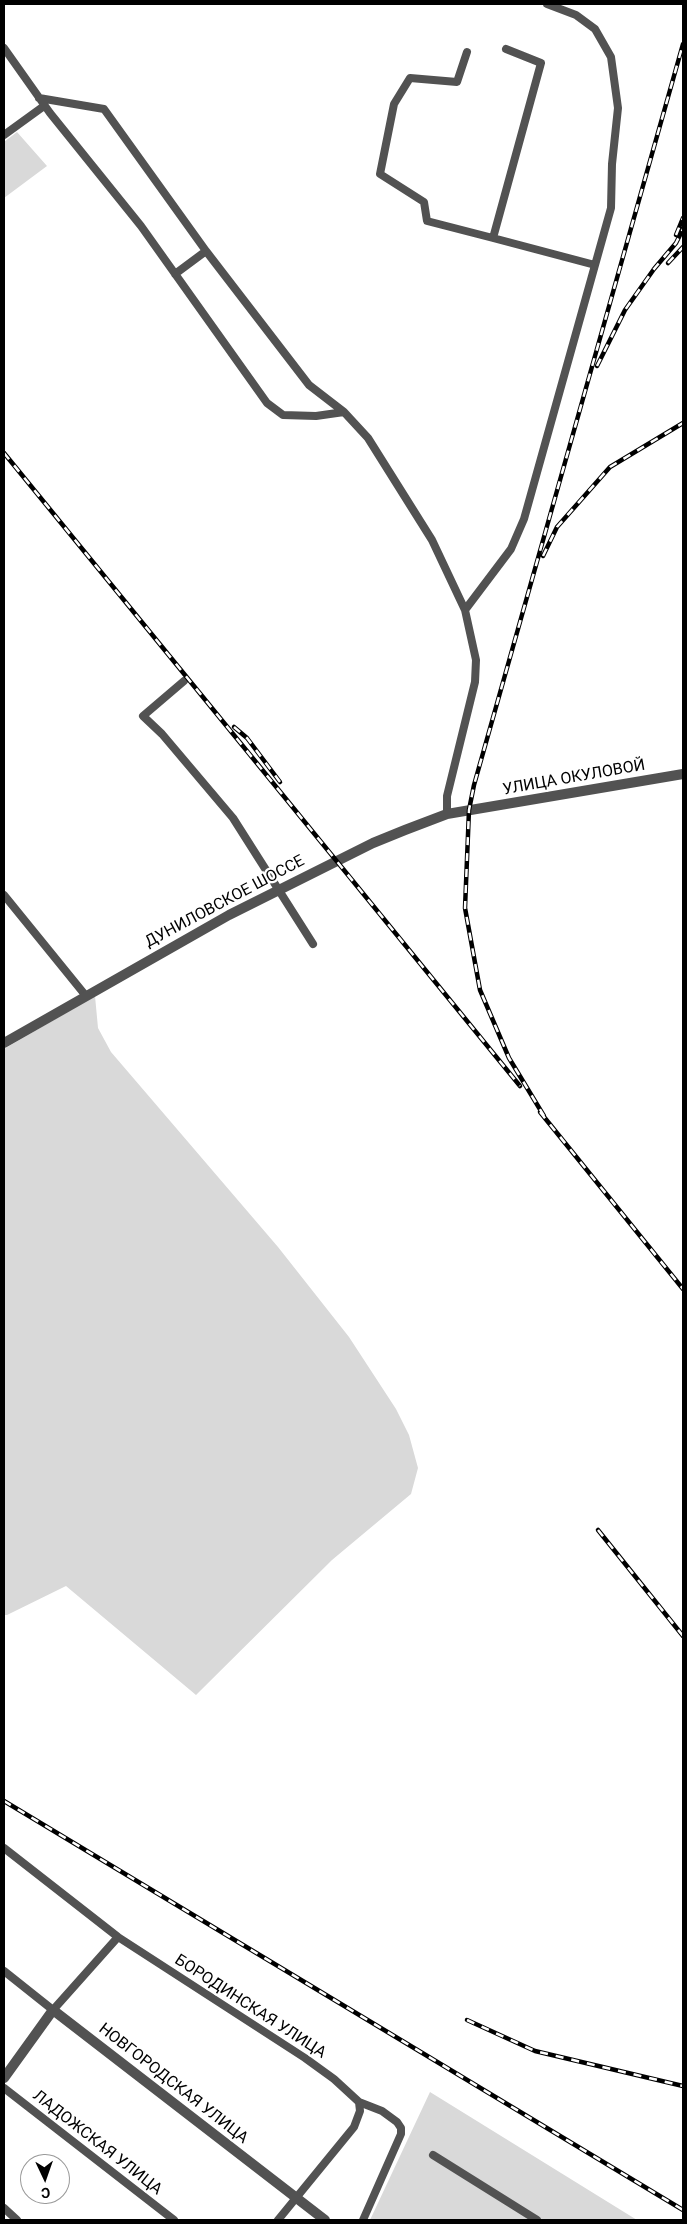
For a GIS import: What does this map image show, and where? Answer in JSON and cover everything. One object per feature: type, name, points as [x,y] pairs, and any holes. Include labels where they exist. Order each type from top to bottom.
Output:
[{"type":"street","points":[[465,610],[511,549],[524,518],[611,208],[612,164],[618,108],[611,58],[595,29],[576,15],[548,4]]},
{"type":"street","points":[[4,48],[44,106],[141,226],[267,404],[283,415],[316,416],[344,412]]},
{"type":"street","points":[[493,238],[541,63],[506,49]]},
{"type":"street","points":[[467,52],[458,82],[410,78],[394,104],[380,174],[424,202],[427,221],[595,265]]},
{"type":"street","points":[[39,98],[104,108],[206,251],[310,385],[344,412],[368,438],[432,540],[465,610],[476,660],[475,682],[447,796],[447,814]]},
{"type":"street","points":[[4,135],[44,106]]},
{"type":"street","points":[[175,274],[206,251]]},
{"type":"street","points":[[184,681],[144,716],[233,818],[313,944]]},
{"type":"street","name":"УЛИЦА ОКУЛОВОЙ","points":[[469,810],[683,774]]},
{"type":"street","name":"ДУНИЛОВСКОЕ ШОССЕ","points":[[4,1043],[277,890],[373,843],[447,814],[469,810]]},
{"type":"street","points":[[4,895],[86,996]]},
{"type":"street","name":"БОРОДИНСКАЯ УЛИЦА","points":[[4,1848],[118,1937],[305,2058],[334,2079],[359,2102],[391,2116],[401,2128],[400,2134],[363,2220]]},
{"type":"street","points":[[4,2078],[53,2010],[118,1937]]},
{"type":"street","name":"НОВГОРОДСКАЯ УЛИЦА","points":[[4,1971],[325,2220]]},
{"type":"street","name":"ЛАДОЖСКАЯ УЛИЦА","points":[[4,2088],[174,2220]]},
{"type":"street","points":[[278,2220],[354,2127],[360,2111],[359,2102]]},
{"type":"street","points":[[433,2154],[537,2220]]},
{"type":"street","points":[[4,2208],[17,2220]]},
{"type":"shaded area","points":[[17,132],[47,166],[4,198],[4,142]]},
{"type":"shaded area","points":[[95,996],[98,1028],[111,1052],[278,1247],[349,1337],[396,1409],[409,1435],[418,1468],[411,1494],[332,1560],[196,1695],[66,1586],[4,1615],[4,1049]]},
{"type":"shaded area","points":[[430,2092],[637,2220],[370,2220]]},
{"type":"railway","points":[[544,1116],[509,1058],[480,990],[465,908],[469,810],[474,785],[683,44]]},
{"type":"railway","points":[[676,235],[683,218]]},
{"type":"railway","points":[[597,366],[625,310],[654,269],[676,243],[683,229]]},
{"type":"railway","points":[[668,263],[683,247]]},
{"type":"railway","points":[[543,556],[557,527],[610,467],[683,423]]},
{"type":"railway","points":[[4,453],[520,1086]]},
{"type":"railway","points":[[234,727],[247,738],[280,782]]},
{"type":"railway","points":[[540,1112],[683,1289]]},
{"type":"railway","points":[[598,1530],[683,1636]]},
{"type":"railway","points":[[4,1801],[683,2210]]},
{"type":"railway","points":[[467,2020],[535,2051],[683,2086]]}]
